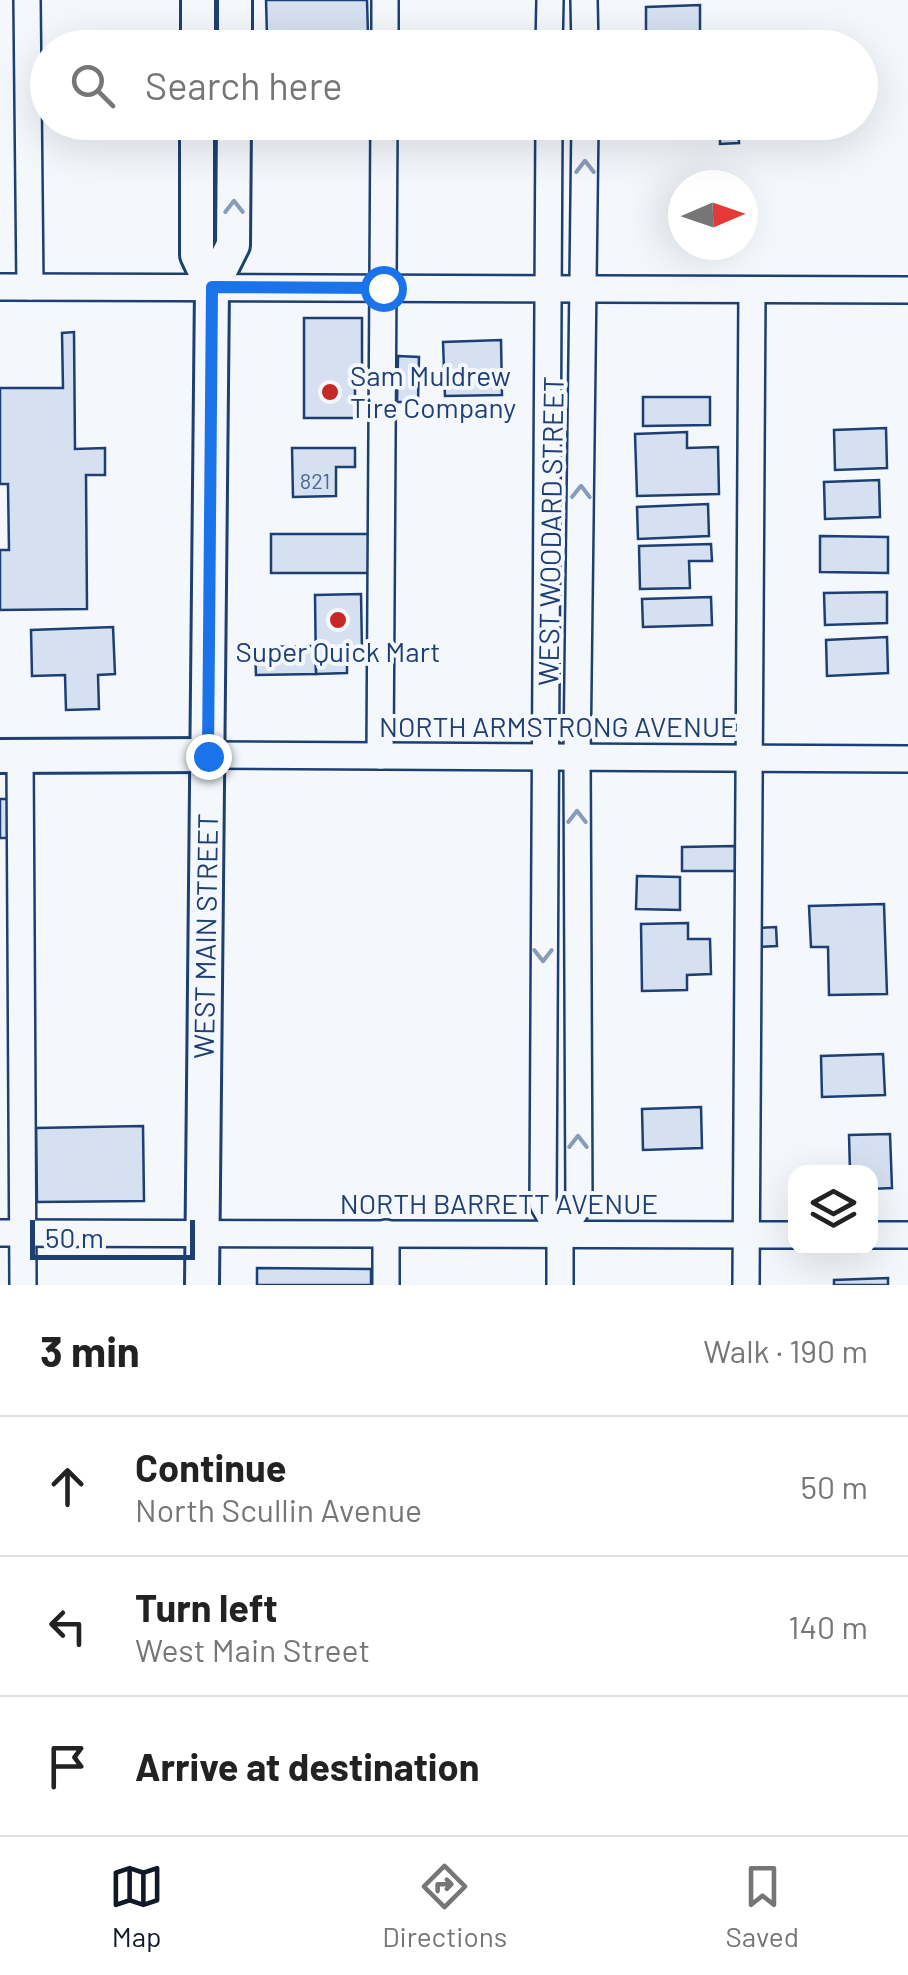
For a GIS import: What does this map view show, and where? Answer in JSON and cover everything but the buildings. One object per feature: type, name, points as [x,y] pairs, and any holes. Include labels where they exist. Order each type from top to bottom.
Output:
[{"type":"main road","points":[[198,0],[198,30]]},
{"type":"main road","points":[[235,0],[235,30]]},
{"type":"main road","name":"WEST MAIN STREET","points":[[198,140],[197,256],[212,287],[202,1285]]},
{"type":"main road","name":"WEST MAIN STREET","points":[[212,287],[234,245],[234,140]]},
{"type":"main road","points":[[10,756],[208,756]]},
{"type":"street","points":[[28,0],[30,287]]},
{"type":"street","points":[[385,0],[385,30]]},
{"type":"street","points":[[550,0],[550,30]]},
{"type":"street","points":[[584,0],[584,30]]},
{"type":"street","points":[[380,756],[384,140]]},
{"type":"street","name":"WEST WOODARD STREET","points":[[549,140],[543,1204],[560,1234],[560,1285]]},
{"type":"street","name":"WEST WOODARD STREET","points":[[560,1234],[578,1206],[577,758],[585,140]]},
{"type":"street","points":[[0,287],[908,290]]},
{"type":"street","points":[[746,1285],[752,290]]},
{"type":"street","points":[[10,756],[11,1233],[22,1285]]},
{"type":"street","name":"NORTH ARMSTRONG AVENUE","points":[[208,756],[908,760]]},
{"type":"street","name":"NORTH BARRETT AVENUE","points":[[11,1233],[788,1235]]},
{"type":"street","points":[[386,1234],[386,1285]]},
{"type":"street","points":[[878,1235],[908,1235]]},
{"type":"place","name":"Sam Muldrew Tire Company","points":[[330,392]]},
{"type":"place","name":"Super Quick Mart","points":[[338,620]]},
{"type":"route","points":[[208,756],[212,287],[383,288]]}]
